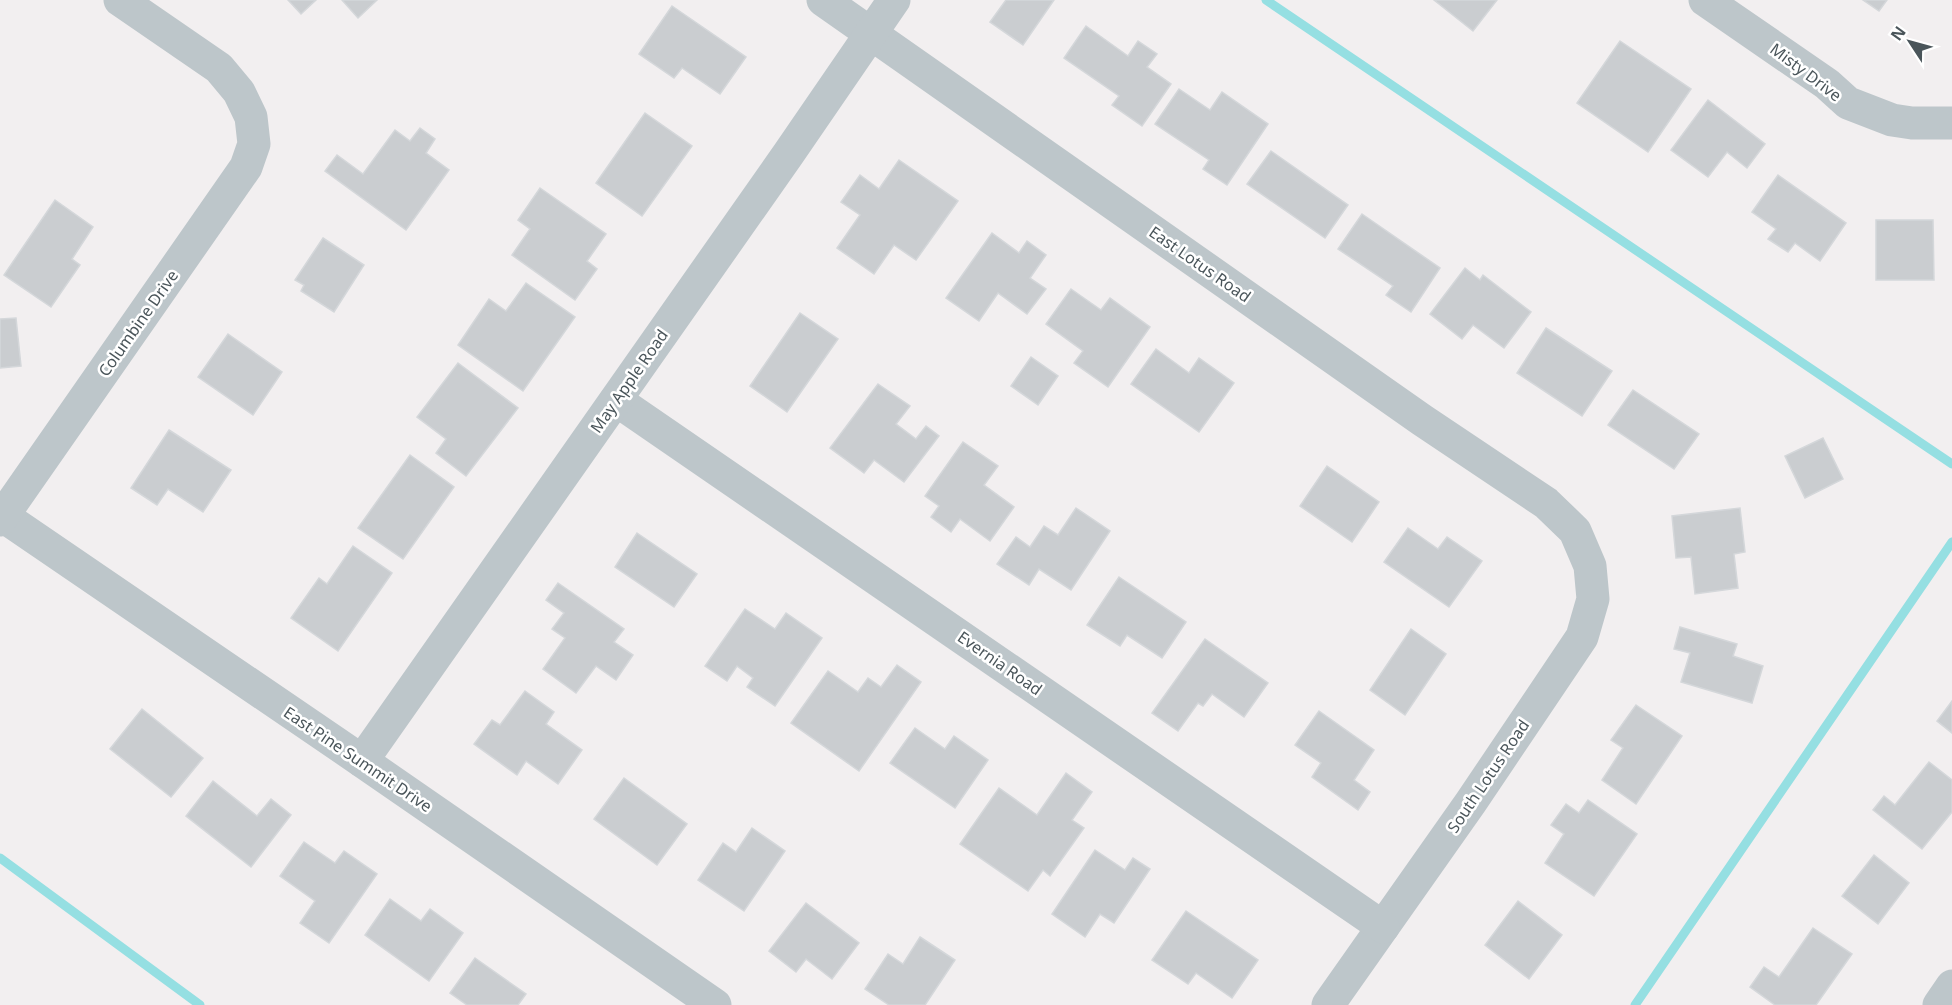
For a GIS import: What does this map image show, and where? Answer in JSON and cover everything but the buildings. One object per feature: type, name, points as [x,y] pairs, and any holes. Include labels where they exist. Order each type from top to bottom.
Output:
[{"type":"street","name":"Columbine Drive","points":[[1,517],[246,167],[254,144],[251,117],[239,92],[219,68],[120,0]]},
{"type":"street","name":"East Lotus Road","points":[[823,0],[1422,420],[1546,503],[1575,531]]},
{"type":"street","name":"May Apple Road","points":[[362,761],[894,0]]},
{"type":"street","name":"Misty Drive","points":[[1706,0],[1827,84],[1848,103],[1892,120],[1912,123],[1952,123]]},
{"type":"street","name":"Evernia Road","points":[[616,399],[1383,927]]},
{"type":"street","name":"East Pine Summit Drive","points":[[1,517],[362,761],[715,1005]]},
{"type":"street","name":"South Lotus Road","points":[[1328,1005],[1471,802],[1582,637],[1593,599],[1590,566],[1575,531]]},
{"type":"street","points":[[1939,1005],[1952,986]]},
{"type":"waterway","points":[[1266,0],[1952,464]]},
{"type":"waterway","points":[[1635,1005],[1952,542]]},
{"type":"waterway","points":[[0,858],[200,1005]]}]
